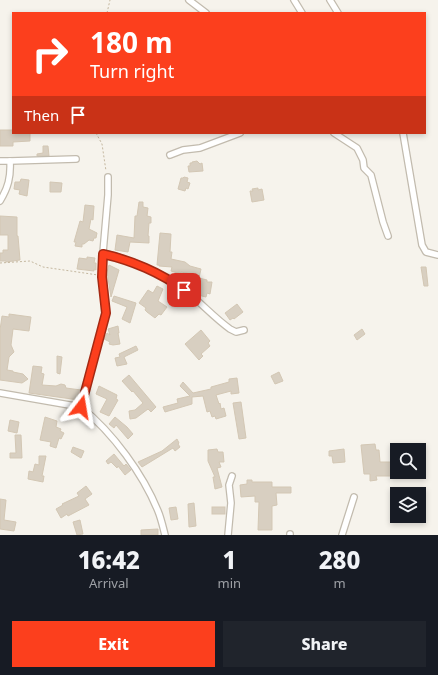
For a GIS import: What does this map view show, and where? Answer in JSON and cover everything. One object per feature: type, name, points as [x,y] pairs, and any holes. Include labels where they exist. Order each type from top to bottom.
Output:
[{"type":"street","points":[[189,0],[205,12]]},
{"type":"street","points":[[294,0],[301,12]]},
{"type":"street","points":[[330,0],[337,12]]},
{"type":"street","points":[[170,155],[183,150],[200,148],[237,134]]},
{"type":"street","points":[[336,134],[357,148],[364,168],[371,175],[388,236]]},
{"type":"street","points":[[403,134],[422,245],[426,252],[438,255]]},
{"type":"street","points":[[0,161],[76,159]]},
{"type":"street","points":[[0,201],[8,185],[10,177],[10,161]]},
{"type":"street","points":[[81,407],[106,319],[106,305],[102,277],[108,177]]},
{"type":"street","points":[[103,254],[123,259],[161,276],[192,296],[230,329],[236,332],[244,330]]},
{"type":"street","points":[[0,393],[81,407],[94,417],[109,433],[143,480],[159,512],[165,535]]},
{"type":"street","points":[[228,535],[231,503],[229,485],[232,476]]},
{"type":"street","points":[[342,535],[354,497]]},
{"type":"path","points":[[107,12],[110,0]]},
{"type":"path","points":[[97,134],[102,144],[108,177]]},
{"type":"path","points":[[0,263],[30,262],[43,267],[98,274],[102,277]]},
{"type":"building","points":[[0,130],[12,130],[12,134],[30,134],[30,141],[13,142],[13,146],[0,146]]},
{"type":"building","points":[[43,146],[48,146],[49,156],[37,156],[37,154],[43,153]]},
{"type":"building","points":[[197,161],[200,164],[202,163],[203,171],[189,172],[188,166],[190,166],[190,163]]},
{"type":"building","points":[[181,178],[188,178],[187,182],[190,183],[188,189],[186,188],[185,191],[178,189]]},
{"type":"building","points":[[21,179],[29,180],[27,196],[19,194],[20,190],[14,189],[15,182],[20,182]]},
{"type":"building","points":[[50,182],[62,183],[61,192],[50,192]]},
{"type":"building","points":[[258,188],[258,190],[262,189],[264,200],[252,202],[250,191]]},
{"type":"building","points":[[139,202],[143,202],[143,207],[148,208],[147,216],[151,217],[148,236],[149,243],[130,242],[128,252],[115,250],[117,235],[134,238],[135,216],[137,216]]},
{"type":"building","points":[[85,205],[94,206],[93,220],[91,219],[89,229],[97,233],[96,238],[94,238],[93,241],[89,240],[82,244],[82,247],[75,246],[76,242],[74,242],[80,221],[83,222]]},
{"type":"building","points":[[0,216],[17,217],[17,236],[20,260],[6,262],[0,261],[0,253],[3,253],[3,250],[8,250],[8,235],[0,235]]},
{"type":"building","points":[[160,233],[171,234],[171,259],[185,262],[190,266],[201,269],[199,278],[207,280],[207,282],[212,282],[210,294],[207,293],[206,297],[195,293],[196,290],[192,289],[194,277],[190,276],[191,274],[181,272],[181,274],[171,271],[172,267],[157,265]]},
{"type":"building","points":[[87,257],[95,258],[94,263],[96,263],[96,270],[77,269],[79,258],[87,259]]},
{"type":"building","points":[[109,265],[119,270],[111,297],[107,272]]},
{"type":"building","points":[[421,267],[426,267],[428,286],[424,286]]},
{"type":"building","points":[[157,286],[163,289],[158,301],[167,307],[161,315],[159,314],[155,318],[139,303],[148,290],[153,293]]},
{"type":"building","points":[[114,296],[136,303],[130,323],[122,319],[127,307],[112,301]]},
{"type":"building","points":[[237,304],[243,312],[234,319],[233,318],[230,320],[225,313]]},
{"type":"building","points":[[9,314],[31,317],[29,331],[13,329],[11,345],[14,352],[9,357],[7,370],[23,374],[28,379],[22,383],[0,380],[0,330],[2,316],[9,317]]},
{"type":"building","points":[[118,326],[120,344],[109,344],[110,342],[104,339],[107,333],[110,335],[108,329]]},
{"type":"building","points":[[362,329],[365,334],[357,340],[354,335]]},
{"type":"building","points":[[201,330],[210,341],[208,343],[210,346],[201,354],[203,356],[199,360],[185,344]]},
{"type":"building","points":[[136,346],[138,350],[124,357],[127,364],[117,366],[115,358],[120,357],[119,354]]},
{"type":"building","points":[[57,356],[62,357],[60,374],[57,373]]},
{"type":"building","points":[[33,366],[42,367],[41,373],[44,374],[42,385],[56,386],[61,384],[65,385],[66,388],[81,390],[79,400],[29,393]]},
{"type":"building","points":[[279,372],[283,381],[275,384],[271,376]]},
{"type":"building","points":[[129,375],[156,407],[151,412],[148,409],[136,418],[130,419],[129,411],[135,410],[143,403],[122,381]]},
{"type":"building","points":[[237,378],[239,393],[231,394],[231,391],[216,395],[221,409],[224,408],[226,416],[216,419],[215,416],[212,417],[210,411],[207,412],[203,396],[192,397],[192,404],[165,412],[163,407],[178,403],[177,399],[190,396],[180,386],[183,382],[193,393],[211,389],[211,387],[229,382],[229,379]]},
{"type":"building","points":[[99,386],[117,395],[116,399],[118,400],[109,416],[100,412],[107,399],[96,394]]},
{"type":"building","points":[[241,402],[246,438],[239,439],[233,403]]},
{"type":"building","points":[[45,417],[57,421],[56,427],[61,429],[60,431],[64,433],[61,439],[59,438],[56,448],[50,446],[51,442],[40,440]]},
{"type":"building","points":[[115,417],[133,434],[128,439],[116,425],[114,428],[109,424]]},
{"type":"building","points":[[10,420],[19,422],[17,433],[8,431]]},
{"type":"building","points":[[15,435],[21,435],[22,458],[10,458],[10,453],[16,453]]},
{"type":"building","points":[[177,439],[180,447],[175,451],[173,448],[142,467],[138,462],[162,451]]},
{"type":"building","points":[[375,444],[376,450],[379,450],[380,462],[390,462],[390,476],[376,476],[377,480],[370,481],[370,474],[364,474],[361,445]]},
{"type":"building","points":[[73,447],[84,451],[81,458],[71,452]]},
{"type":"building","points":[[217,449],[218,452],[223,452],[224,462],[219,462],[221,467],[217,468],[222,487],[215,489],[213,477],[215,477],[208,461],[208,450]]},
{"type":"building","points":[[344,449],[345,462],[333,463],[332,456],[329,456],[329,451]]},
{"type":"building","points":[[114,454],[124,466],[126,464],[131,470],[125,475],[118,466],[117,468],[111,462],[108,464],[106,461]]},
{"type":"building","points":[[39,456],[46,456],[42,476],[44,476],[43,482],[28,479],[29,471],[33,472],[35,464],[39,465]]},
{"type":"building","points":[[247,480],[252,480],[252,482],[272,482],[272,487],[291,487],[291,493],[276,493],[277,505],[272,506],[272,530],[258,530],[259,502],[255,502],[255,496],[241,497],[240,485],[247,484]]},
{"type":"building","points":[[86,486],[92,494],[85,499],[89,505],[61,518],[56,509],[63,505],[62,504],[79,496],[77,493]]},
{"type":"building","points":[[0,499],[6,500],[4,520],[16,522],[14,531],[0,529]]},
{"type":"building","points":[[194,503],[196,526],[189,527],[188,504]]},
{"type":"building","points":[[176,507],[178,519],[171,520],[169,508]]},
{"type":"building","points":[[212,507],[225,507],[225,514],[212,514]]},
{"type":"building","points":[[80,520],[83,534],[77,535],[73,522]]},
{"type":"building","points":[[158,529],[158,535],[141,535],[141,530]]},
{"type":"route","points":[[81,407],[106,313],[102,277],[103,254],[123,259],[141,266],[184,290]]}]
